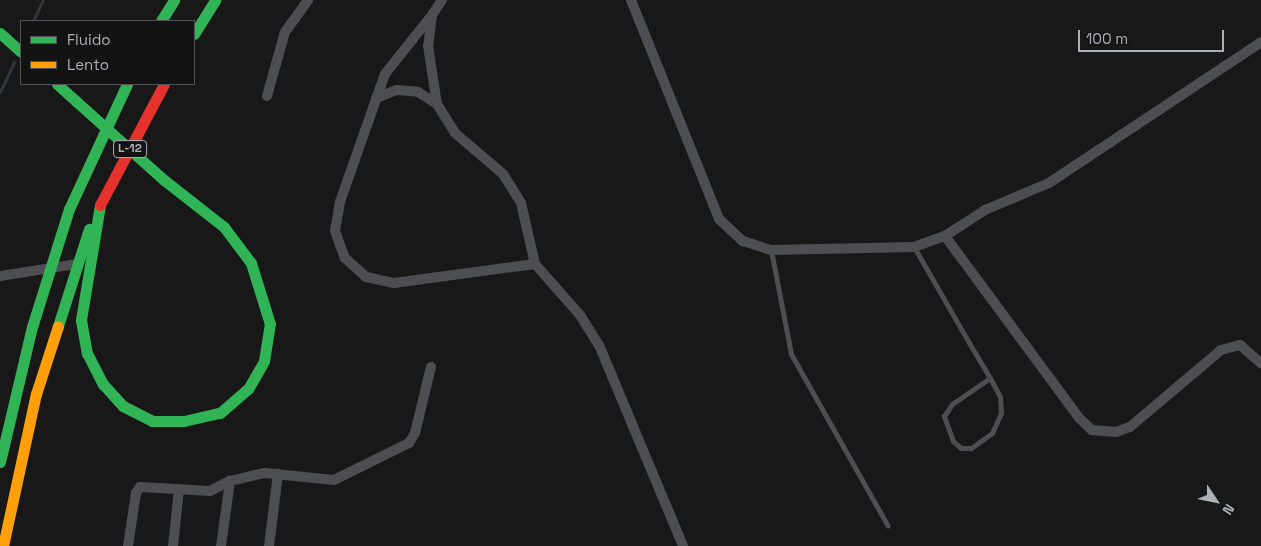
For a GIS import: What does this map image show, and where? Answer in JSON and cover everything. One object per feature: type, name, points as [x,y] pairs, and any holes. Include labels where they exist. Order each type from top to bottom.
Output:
[{"type":"main road","points":[[162,20],[174,0]]},
{"type":"main road","points":[[195,32],[215,0]]},
{"type":"main road","points":[[0,32],[20,51]]},
{"type":"main road","points":[[58,85],[164,180],[224,227],[251,263],[270,324],[264,361],[248,389],[220,413],[184,421],[152,421],[123,406],[103,384],[87,353],[82,320],[96,214]]},
{"type":"main road","name":"L-12","points":[[0,462],[32,328],[69,209],[127,85]]},
{"type":"main road","name":"L-12","points":[[3,546],[36,394],[77,264],[96,214],[163,85]]},
{"type":"street","points":[[268,96],[285,32],[308,0]]},
{"type":"street","points":[[442,0],[385,74],[340,202],[335,231],[345,258],[366,277],[394,283],[535,264]]},
{"type":"street","points":[[631,0],[719,219],[743,241],[771,250],[914,247],[945,236],[985,210],[1048,183],[1261,42]]},
{"type":"street","points":[[432,15],[428,46],[437,104],[455,133],[503,174],[521,203],[535,264],[580,315],[599,345],[683,546]]},
{"type":"street","points":[[376,98],[404,91],[418,92],[437,104]]},
{"type":"street","points":[[945,236],[1079,418],[1092,430],[1116,432],[1130,427],[1221,350],[1240,345],[1261,363]]},
{"type":"street","points":[[0,276],[51,266],[77,264]]},
{"type":"street","points":[[128,546],[136,493],[140,487],[210,491],[230,481],[265,473],[316,479],[345,478],[409,443],[415,433],[431,367]]},
{"type":"street","points":[[269,546],[278,474]]},
{"type":"street","points":[[221,546],[230,481]]},
{"type":"street","points":[[173,546],[179,489]]},
{"type":"lane","points":[[914,247],[990,378],[1000,397],[1001,413],[992,433],[971,448],[961,448],[953,441],[944,416],[952,404],[990,378]]},
{"type":"lane","points":[[771,250],[791,354],[888,526]]},
{"type":"waterway","points":[[33,20],[43,0]]},
{"type":"waterway","points":[[0,92],[14,62]]},
{"type":"traffic: fast","points":[[162,20],[174,0]]},
{"type":"traffic: fast","points":[[195,32],[215,0]]},
{"type":"traffic: fast","points":[[0,33],[20,51]]},
{"type":"traffic: fast","points":[[58,85],[77,102]]},
{"type":"traffic: fast","points":[[0,462],[32,327],[69,209],[127,85]]},
{"type":"traffic: fast","points":[[77,102],[164,180]]},
{"type":"traffic: fast","points":[[100,205],[81,320],[87,353],[103,384],[123,406],[152,421],[184,421],[220,413],[248,389],[264,361],[270,324],[251,263],[224,227],[164,180]]},
{"type":"traffic: fast","points":[[58,326],[89,229]]},
{"type":"traffic: slow","points":[[3,546],[36,394],[58,326]]},
{"type":"traffic: jam","points":[[100,205],[163,85]]}]
